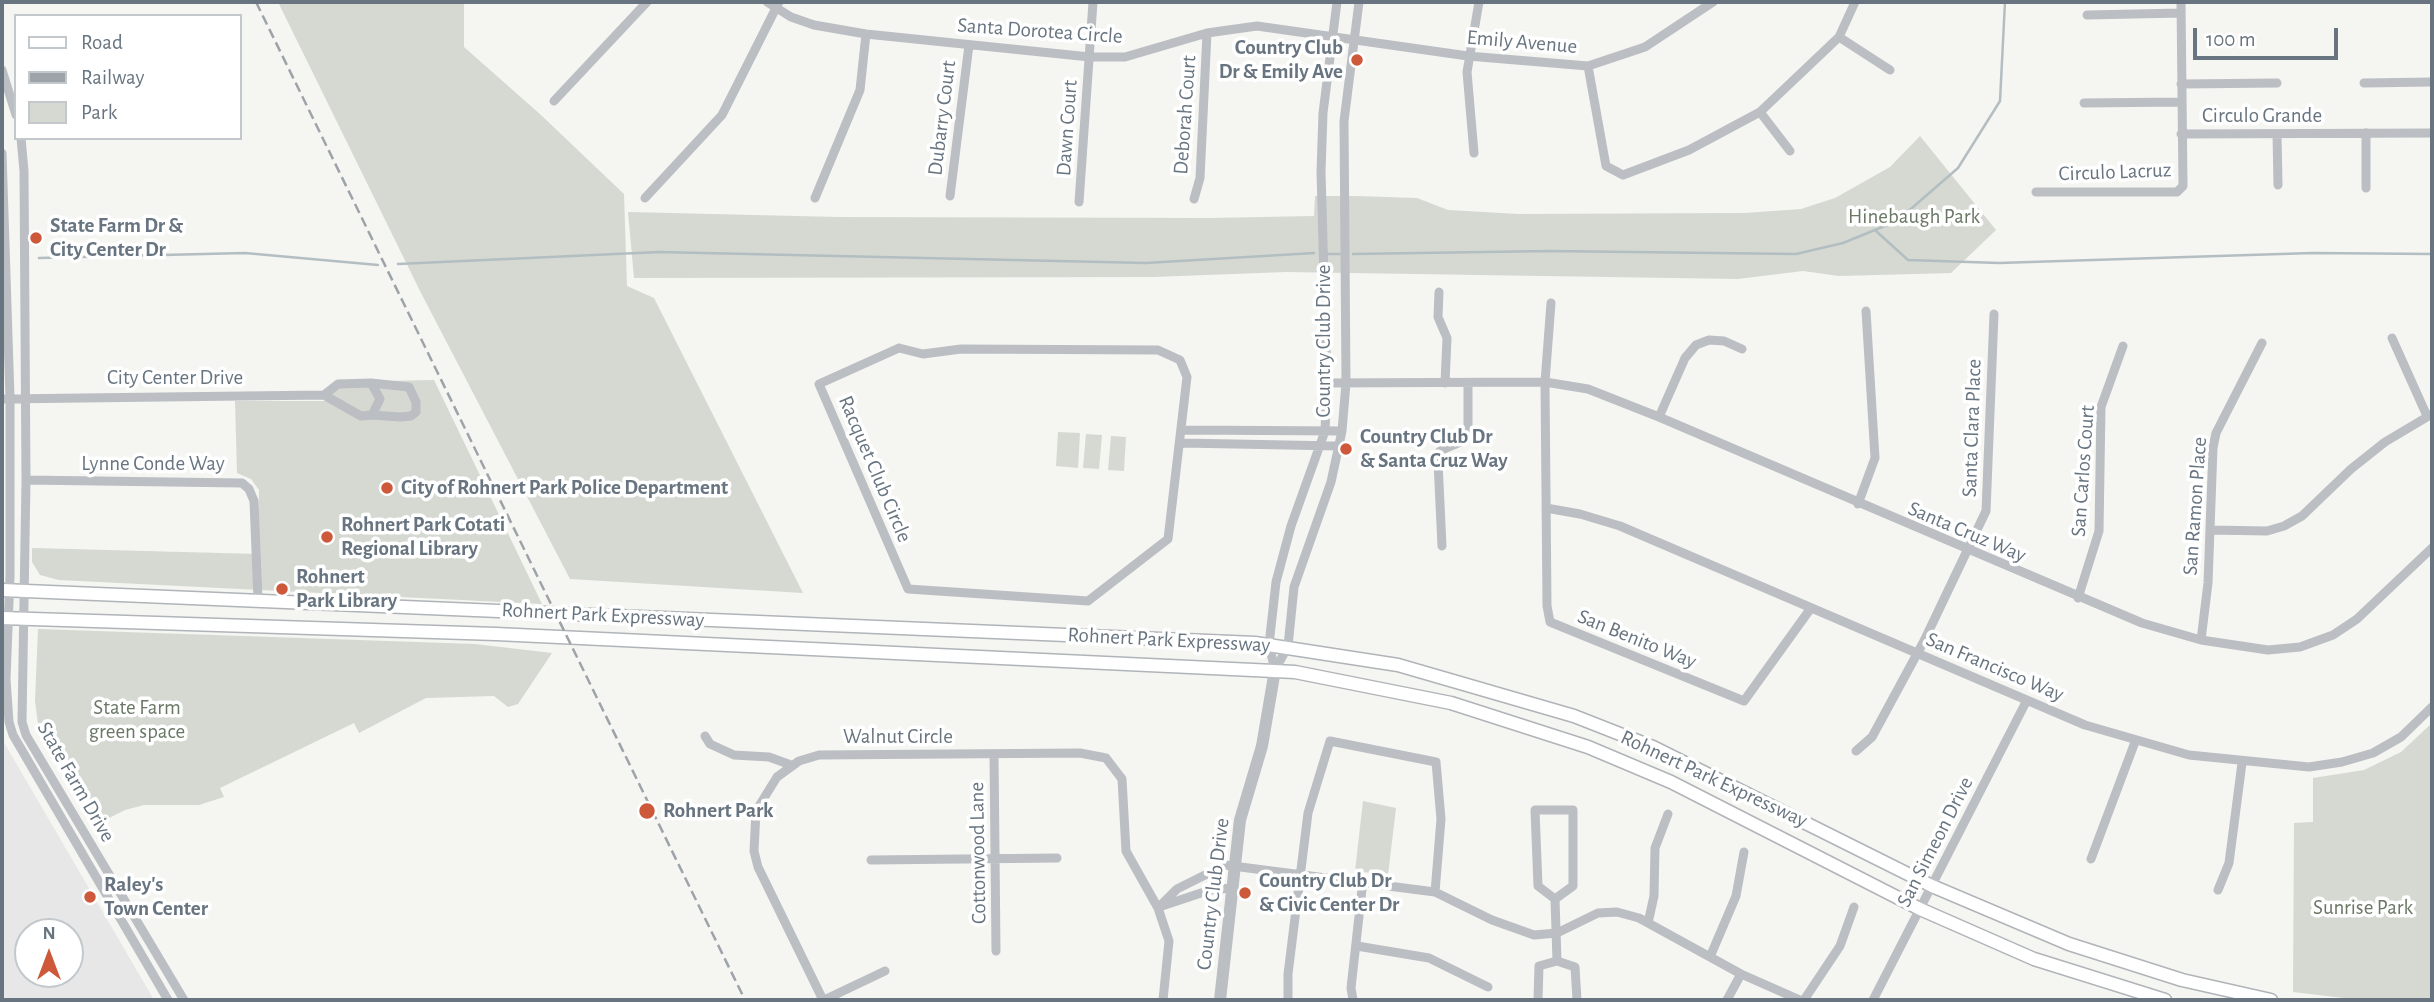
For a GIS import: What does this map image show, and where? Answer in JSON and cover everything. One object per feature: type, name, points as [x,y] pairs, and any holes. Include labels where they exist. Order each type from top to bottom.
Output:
[{"type":"main road","name":"Rohnert Park Expressway","points":[[6,590],[1288,646],[1398,665],[1574,716],[1706,771],[1932,886],[2033,930],[2124,963],[2182,980],[2271,1000]]},
{"type":"main road","name":"Rohnert Park Expressway","points":[[5,619],[495,634],[1275,670],[1428,698],[1588,747],[1671,782],[1920,909],[2034,959],[2165,1000]]},
{"type":"street","points":[[554,101],[647,2]]},
{"type":"street","name":"Dawn Court","points":[[1079,202],[1093,2]]},
{"type":"street","name":"Country Club Drive","points":[[1275,670],[1269,645],[1276,582],[1291,526],[1325,431],[1327,383],[1321,261],[1323,113],[1337,2]]},
{"type":"street","name":"Country Club Drive","points":[[1220,1000],[1240,820],[1262,747],[1275,670],[1288,646],[1294,587],[1331,482],[1342,431],[1346,383],[1344,121],[1359,2]]},
{"type":"street","points":[[1474,153],[1469,113],[1468,56],[1479,2]]},
{"type":"street","name":"Emily Avenue","points":[[1353,38],[1468,56],[1588,66],[1645,47],[1713,2]]},
{"type":"street","points":[[1588,66],[1606,166],[1623,175],[1689,150],[1760,112],[1839,37],[1855,2]]},
{"type":"street","name":"Circulo Grande","points":[[2181,2],[2182,134],[2432,133]]},
{"type":"street","points":[[645,198],[722,115],[774,4]]},
{"type":"street","name":"Santa Dorotea Circle","points":[[774,4],[814,25],[866,34],[1090,57],[1147,52],[1207,33],[1257,26],[1353,38]]},
{"type":"street","points":[[2087,15],[2181,13]]},
{"type":"street","name":"Deborah Court","points":[[1194,199],[1200,178],[1207,33]]},
{"type":"street","points":[[815,198],[860,90],[866,34]]},
{"type":"street","points":[[1839,37],[1890,70]]},
{"type":"street","name":"Dubarry Court","points":[[950,196],[969,45]]},
{"type":"street","points":[[2,70],[14,109]]},
{"type":"street","points":[[2364,83],[2432,82]]},
{"type":"street","points":[[2181,84],[2277,83]]},
{"type":"street","points":[[2084,103],[2181,102]]},
{"type":"street","points":[[1760,112],[1790,150]]},
{"type":"street","points":[[2366,133],[2366,188]]},
{"type":"street","name":"Circulo Lacruz","points":[[2036,192],[2177,192],[2183,186],[2182,134]]},
{"type":"street","points":[[2277,134],[2278,185]]},
{"type":"street","name":"State Farm Drive","points":[[21,140],[25,248],[26,591],[20,709],[26,735],[184,1000]]},
{"type":"street","name":"State Farm Drive","points":[[2,153],[7,248],[5,619],[8,711],[13,735],[168,1000]]},
{"type":"street","points":[[1439,292],[1438,317],[1447,338],[1445,383]]},
{"type":"street","name":"San Benito Way","points":[[1551,303],[1545,382],[1547,606],[1550,622],[1744,702],[1811,608]]},
{"type":"street","points":[[1858,504],[1875,458],[1866,311]]},
{"type":"street","name":"Santa Clara Place","points":[[1856,751],[1872,737],[1918,653],[1986,511],[1994,314]]},
{"type":"street","points":[[2210,530],[2267,531],[2284,526],[2302,516],[2351,469],[2385,442],[2430,415],[2392,338]]},
{"type":"street","points":[[1659,417],[1685,358],[1696,345],[1709,340],[1724,341],[1742,349]]},
{"type":"street","name":"San Ramon Place","points":[[2201,640],[2216,433],[2262,343]]},
{"type":"street","name":"San Carlos Court","points":[[2078,598],[2099,531],[2101,407],[2123,346]]},
{"type":"street","name":"Racquet Club Circle","points":[[899,348],[923,354],[961,349],[1158,350],[1180,360],[1188,377],[1182,443],[1168,539],[1088,601],[908,589],[819,384],[899,348]]},
{"type":"street","name":"Santa Cruz Way","points":[[1327,383],[1545,382],[1588,389],[1659,417],[2078,598],[2142,623],[2201,640],[2268,650],[2300,647],[2333,635],[2357,620],[2432,548]]},
{"type":"street","points":[[372,383],[380,399],[372,415]]},
{"type":"street","name":"City Center Drive","points":[[6,398],[324,396],[361,416],[411,416],[416,412],[409,387],[372,383],[338,384],[324,396]]},
{"type":"street","points":[[1442,546],[1438,462],[1440,452],[1468,439],[1468,383]]},
{"type":"street","points":[[1183,430],[1342,431]]},
{"type":"street","points":[[1182,443],[1339,446]]},
{"type":"street","name":"Lynne Conde Way","points":[[26,480],[242,483],[249,489],[254,501],[258,600]]},
{"type":"street","name":"San Francisco Way","points":[[1546,508],[1580,514],[1620,526],[2027,700],[2135,742],[2189,755],[2242,763],[2309,767],[2342,762],[2373,753],[2402,737],[2432,707]]},
{"type":"street","name":"San Simeon Drive","points":[[1873,1000],[2027,700]]},
{"type":"street","points":[[705,736],[710,744],[734,755],[769,757],[791,765],[777,777],[756,811],[754,851],[758,867],[823,1000],[885,971]]},
{"type":"street","points":[[1288,1000],[1288,974],[1312,792],[1330,741],[1436,762],[1441,819],[1435,892]]},
{"type":"street","points":[[2091,859],[2135,742]]},
{"type":"street","name":"Walnut Circle","points":[[791,765],[819,755],[1080,753],[1107,758],[1122,779],[1126,851],[1158,908],[1169,941],[1163,1000]]},
{"type":"street","name":"Cottonwood Lane","points":[[994,754],[996,951]]},
{"type":"street","points":[[2218,890],[2230,863],[2242,763]]},
{"type":"street","points":[[1555,899],[1573,886],[1573,810],[1535,810],[1538,886],[1555,899],[1557,961]]},
{"type":"street","points":[[1648,923],[1654,896],[1655,848],[1668,814]]},
{"type":"street","points":[[1710,957],[1736,896],[1744,852]]},
{"type":"street","points":[[871,860],[1057,858]]},
{"type":"street","points":[[1158,908],[1177,889],[1224,865],[1235,865],[1363,880],[1435,892],[1492,920],[1534,935],[1557,933],[1598,913],[1617,912],[1648,923],[1741,974],[1802,1000],[1840,946],[1854,907]]},
{"type":"street","points":[[1353,1000],[1351,988],[1363,880]]},
{"type":"street","points":[[1158,908],[1210,890],[1232,888]]},
{"type":"street","points":[[1357,946],[1429,958],[1488,987]]},
{"type":"street","points":[[1538,1000],[1539,966],[1557,961],[1575,967],[1577,1000]]},
{"type":"street","points":[[1727,1000],[1741,974]]},
{"type":"shaded area","points":[[2,739],[154,1000],[2,1000]]},
{"type":"green space","points":[[278,2],[464,2],[464,47],[624,194],[627,286],[654,298],[803,593],[570,579],[421,293]]},
{"type":"green space","name":"Hinebaugh Park","points":[[1920,136],[1996,230],[1951,273],[1839,276],[1803,271],[1738,279],[1286,272],[1153,277],[634,278],[628,212],[838,217],[1314,216],[1315,196],[1354,196],[1417,198],[1448,210],[1518,214],[1745,213],[1801,209],[1835,198],[1890,167]]},
{"type":"green space","points":[[434,380],[542,604],[59,580],[40,575],[32,562],[32,548],[258,554],[259,490],[251,479],[237,473],[235,401],[326,401],[334,382]]},
{"type":"green space","points":[[1058,432],[1080,433],[1078,468],[1056,466]]},
{"type":"green space","points":[[1086,434],[1102,435],[1099,469],[1083,468]]},
{"type":"green space","points":[[1111,436],[1126,437],[1124,471],[1108,470]]},
{"type":"green space","name":"State Farm green space","points":[[38,629],[475,644],[552,653],[518,704],[508,707],[494,696],[426,698],[359,733],[354,723],[220,788],[224,797],[199,805],[144,805],[125,810],[97,824],[38,724],[35,701]]},
{"type":"green space","name":"Sunrise Park","points":[[2432,723],[2432,1000],[2361,1000],[2293,992],[2294,823],[2313,822],[2313,778],[2364,770],[2401,752]]},
{"type":"green space","points":[[1363,801],[1396,808],[1388,875],[1355,871]]},
{"type":"waterway","points":[[1353,254],[1550,251],[1796,254],[1843,243],[1897,221],[1958,168],[2000,101],[2005,2]]},
{"type":"waterway","points":[[1876,231],[1908,260],[1999,263],[2312,253],[2432,254]]},
{"type":"waterway","points":[[398,264],[659,252],[1146,263],[1314,253]]},
{"type":"waterway","points":[[39,258],[245,253],[378,265]]},
{"type":"waterway","points":[[1328,254],[1340,254]]},
{"type":"railway","points":[[256,2],[745,1000]]},
{"type":"place","name":"Country Club Dr & Emily Ave","points":[[1357,60]]},
{"type":"place","name":"State Farm Dr & City Center Dr","points":[[36,238]]},
{"type":"place","name":"Country Club Dr & Santa Cruz Way","points":[[1346,449]]},
{"type":"place","name":"City of Rohnert Park Police Department","points":[[387,488]]},
{"type":"place","name":"Rohnert Park Cotati Regional Library","points":[[327,537]]},
{"type":"place","name":"Rohnert Park Library","points":[[282,589]]},
{"type":"place","name":"Rohnert Park","points":[[647,811]]},
{"type":"place","name":"Country Club Dr & Civic Center Dr","points":[[1245,893]]},
{"type":"place","name":"Raley's Town Center","points":[[90,897]]}]
